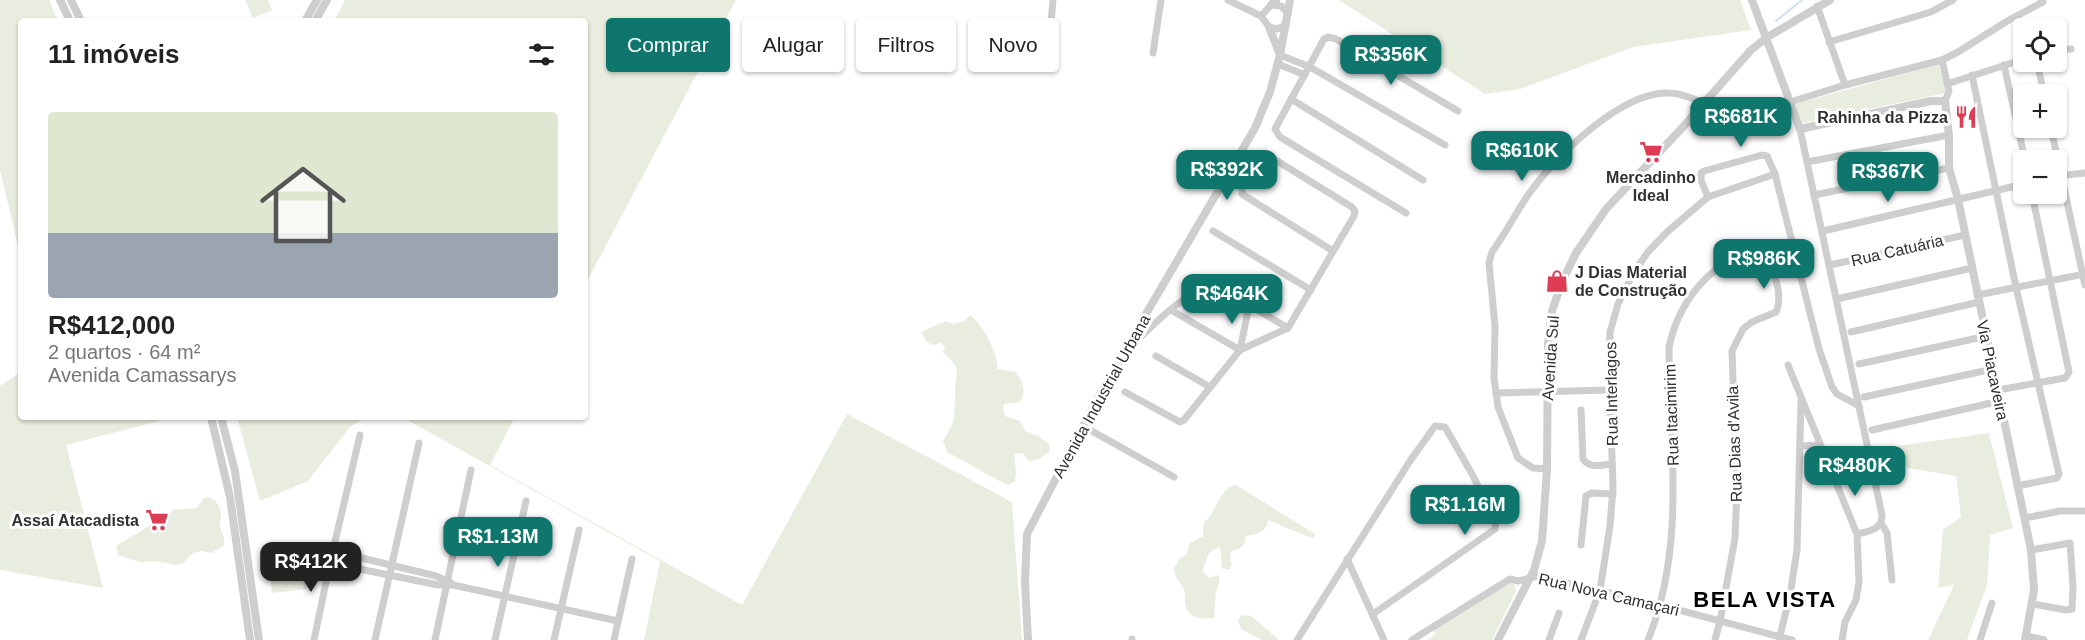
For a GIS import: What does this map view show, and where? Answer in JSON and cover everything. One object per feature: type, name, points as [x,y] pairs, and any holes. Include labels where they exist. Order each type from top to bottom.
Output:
[{"type":"street","points":[[60,0],[69,18]]},
{"type":"street","points":[[71,0],[80,18]]},
{"type":"street","points":[[307,18],[317,0]]},
{"type":"street","points":[[317,18],[327,0]]},
{"type":"street","points":[[1051,18],[1053,0]]},
{"type":"street","points":[[1153,52],[1161,0]]},
{"type":"street","points":[[1228,0],[1261,16],[1269,27],[1279,60],[1305,75]]},
{"type":"street","name":"Avenida Industrial Urbana","points":[[1028,640],[1025,582],[1027,534],[1102,390],[1255,128],[1270,92],[1279,60],[1290,0]]},
{"type":"street","points":[[1752,0],[1800,129],[1881,519],[1887,533],[1892,580]]},
{"type":"street","name":"Avenida Sul","points":[[1498,640],[1531,576],[1542,541],[1547,470],[1548,344],[1552,311],[1562,282],[1576,253],[1606,209],[1751,50],[1766,38],[1830,0]]},
{"type":"street","points":[[1829,42],[1930,12],[1953,0]]},
{"type":"street","points":[[1790,102],[1942,60],[2042,1]]},
{"type":"street","points":[[1261,16],[1274,2],[1288,13]]},
{"type":"street","points":[[1817,6],[1845,85]]},
{"type":"street","points":[[1269,27],[1277,29],[1286,25]]},
{"type":"street","points":[[1406,213],[1277,135],[1275,129],[1325,37],[1331,37],[1458,111]]},
{"type":"street","points":[[2067,49],[2071,49]]},
{"type":"street","points":[[1279,60],[1310,67],[1445,145]]},
{"type":"street","points":[[1800,129],[1931,101],[1945,101],[1949,94],[1942,60]]},
{"type":"street","points":[[1947,84],[2013,62]]},
{"type":"street","points":[[2004,65],[2023,150]]},
{"type":"street","points":[[1972,75],[2016,287],[2059,474],[2056,478],[2018,486]]},
{"type":"street","points":[[1547,470],[1533,468],[1518,458],[1505,427],[1494,378],[1495,326],[1490,257],[1530,192],[1562,152],[1611,115],[1648,96],[1667,92],[1686,96],[1704,104]]},
{"type":"street","points":[[1291,99],[1423,180]]},
{"type":"street","name":"Via Piacaveira","points":[[1945,101],[1949,135],[1949,168],[1958,199],[2031,550],[2034,590],[2026,638]]},
{"type":"street","points":[[1807,162],[1949,135]]},
{"type":"street","points":[[1708,197],[1701,180],[1701,173],[1704,171],[1762,155],[1769,158],[1819,349],[1832,387],[1837,394],[1859,406]]},
{"type":"street","points":[[1125,392],[1180,422],[1184,420],[1240,350],[1288,328],[1354,216],[1355,211],[1352,207],[1269,156],[1262,156],[1242,186],[1242,194],[1333,250]]},
{"type":"street","points":[[1814,195],[1949,168]]},
{"type":"street","points":[[2067,175],[2085,173]]},
{"type":"street","name":"Rua Interlagos","points":[[1581,640],[1600,590],[1610,526],[1612,464],[1609,390],[1610,332],[1618,304],[1634,272],[1648,252],[1667,232],[1708,197],[1775,174]]},
{"type":"street","points":[[1823,231],[2013,187]]},
{"type":"street","points":[[1998,390],[2065,378],[2069,372],[2034,204]]},
{"type":"street","points":[[2066,204],[2085,285]]},
{"type":"street","points":[[1213,231],[1311,290]]},
{"type":"street","name":"Rua Catuária","points":[[1830,265],[1965,234]]},
{"type":"street","name":"Rua Itacimirim","points":[[1648,640],[1660,605],[1671,545],[1673,506],[1669,347],[1674,326],[1684,306],[1700,284],[1729,263],[1755,255],[1766,260],[1773,271]]},
{"type":"street","points":[[1837,299],[1972,268]]},
{"type":"street","name":"Rua Dias d'Avila","points":[[1715,640],[1736,528],[1737,490],[1732,351],[1743,329],[1752,322],[1777,311],[1779,302],[1773,271]]},
{"type":"street","points":[[1851,332],[2016,287],[2084,274]]},
{"type":"street","points":[[1129,347],[1190,296],[1208,289],[1223,291],[1288,328]]},
{"type":"street","points":[[1240,350],[1249,306]]},
{"type":"street","points":[[1171,310],[1240,350]]},
{"type":"street","points":[[1141,324],[1146,328],[1152,327]]},
{"type":"street","points":[[1859,364],[1987,336]]},
{"type":"street","points":[[1156,356],[1210,387]]},
{"type":"street","points":[[1788,365],[1857,534],[1859,582],[1856,600],[1845,622],[1842,640]]},
{"type":"street","points":[[1864,397],[1994,369]]},
{"type":"street","points":[[1496,393],[1609,390]]},
{"type":"street","points":[[1779,639],[1790,596],[1797,550],[1801,396]]},
{"type":"street","points":[[1872,430],[2000,400]]},
{"type":"street","points":[[1581,410],[1583,459],[1592,466],[1612,464]]},
{"type":"street","points":[[212,420],[230,497],[250,640]]},
{"type":"street","points":[[222,420],[235,471],[259,640]]},
{"type":"street","points":[[1083,426],[1174,477]]},
{"type":"street","points":[[1297,640],[1410,461],[1435,426],[1445,428],[1472,474],[1497,525],[1491,533],[1435,569],[1373,614]]},
{"type":"street","points":[[314,640],[360,435]]},
{"type":"street","points":[[375,640],[419,443]]},
{"type":"street","points":[[1800,446],[1820,444]]},
{"type":"street","points":[[435,640],[449,584],[471,470]]},
{"type":"street","points":[[1581,545],[1586,496],[1592,493],[1612,494]]},
{"type":"street","points":[[495,640],[526,501]]},
{"type":"street","points":[[2025,518],[2060,511],[2085,510]]},
{"type":"street","points":[[1857,534],[1875,529],[1881,519]]},
{"type":"street","points":[[554,640],[579,530]]},
{"type":"street","points":[[2031,550],[2070,543],[2073,587],[2072,609],[2033,604]]},
{"type":"street","points":[[333,551],[436,576],[449,584]]},
{"type":"street","points":[[614,640],[632,559]]},
{"type":"street","points":[[1347,559],[1384,640]]},
{"type":"street","points":[[330,563],[449,584],[618,621]]},
{"type":"street","points":[[1412,640],[1510,579],[1518,581],[1531,576]]},
{"type":"street","name":"Rua Nova Camaçari","points":[[1531,576],[1600,590],[1779,639],[1792,640]]},
{"type":"street","points":[[1980,640],[1992,603]]},
{"type":"street","points":[[1549,640],[1559,613]]},
{"type":"street","points":[[2026,638],[2044,640]]},
{"type":"shaded area","points":[[0,0],[49,0],[57,18],[18,18],[18,245],[0,170]]},
{"type":"shaded area","points":[[245,0],[268,0],[272,10],[253,18]]},
{"type":"shaded area","points":[[345,0],[736,0],[726,18],[606,18],[606,72],[698,72],[588,279],[588,18],[336,18]]},
{"type":"shaded area","points":[[1339,0],[1740,0],[1751,30],[1633,47],[1520,89],[1485,94]]},
{"type":"shaded area","points":[[1939,64],[1946,93],[1802,123],[1795,104]]},
{"type":"shaded area","points":[[970,315],[989,340],[998,369],[1016,372],[1022,383],[1024,390],[1020,402],[1004,404],[1005,416],[1020,421],[1025,431],[1040,437],[1049,444],[1050,451],[1040,459],[1029,461],[1022,453],[1014,454],[1015,482],[1007,485],[947,452],[943,441],[954,420],[957,372],[954,364],[943,352],[945,347],[941,343],[933,345],[926,341],[921,332],[946,321],[953,324],[964,321]]},
{"type":"shaded area","points":[[18,374],[18,420],[163,420],[66,445],[103,588],[0,570],[0,386]]},
{"type":"shaded area","points":[[847,414],[1012,502],[1022,640],[644,640],[660,561],[407,420],[513,420],[490,465],[742,605]]},
{"type":"shaded area","points":[[238,420],[362,420],[350,427],[308,481],[260,501]]},
{"type":"shaded area","points":[[1989,433],[2013,528],[1990,535],[1987,585],[1967,640],[1928,640],[1954,585],[1938,588],[1943,530],[1961,517],[1956,476],[1907,468],[1898,446]]},
{"type":"shaded area","points":[[1236,485],[1315,534],[1314,538],[1268,520],[1264,530],[1246,536],[1245,543],[1239,549],[1231,551],[1232,565],[1229,570],[1222,568],[1220,547],[1213,550],[1206,560],[1203,571],[1209,578],[1218,575],[1220,580],[1216,591],[1214,618],[1197,617],[1190,614],[1185,605],[1184,589],[1176,577],[1174,568],[1181,557],[1186,555],[1190,543],[1203,536],[1204,522],[1221,496],[1230,487]]},
{"type":"shaded area","points":[[209,497],[221,510],[220,525],[224,540],[224,545],[212,553],[202,551],[193,553],[183,563],[176,565],[156,561],[140,562],[118,555],[116,546],[149,526],[157,518],[169,515],[173,510],[197,508],[204,498]]},
{"type":"shaded area","points":[[304,569],[307,589],[272,593],[270,573]]},
{"type":"shaded area","points":[[1510,583],[1514,584],[1516,591],[1492,640],[1427,640],[1436,634],[1433,630]]},
{"type":"shaded area","points":[[1242,615],[1251,616],[1279,640],[1262,640],[1241,629],[1238,620]]},
{"type":"waterway","points":[[1776,21],[1802,0]]},
{"type":"place","name":"Rahinha da Pizza","points":[[1966,117]]},
{"type":"place","name":"Mercadinho Ideal","points":[[1651,152]]},
{"type":"place","name":"J Dias Material de Construção","points":[[1557,281]]},
{"type":"place","name":"Assaí Atacadista","points":[[157,520]]},
{"type":"district","name":"BELA VISTA","points":[[1765,599]]}]
